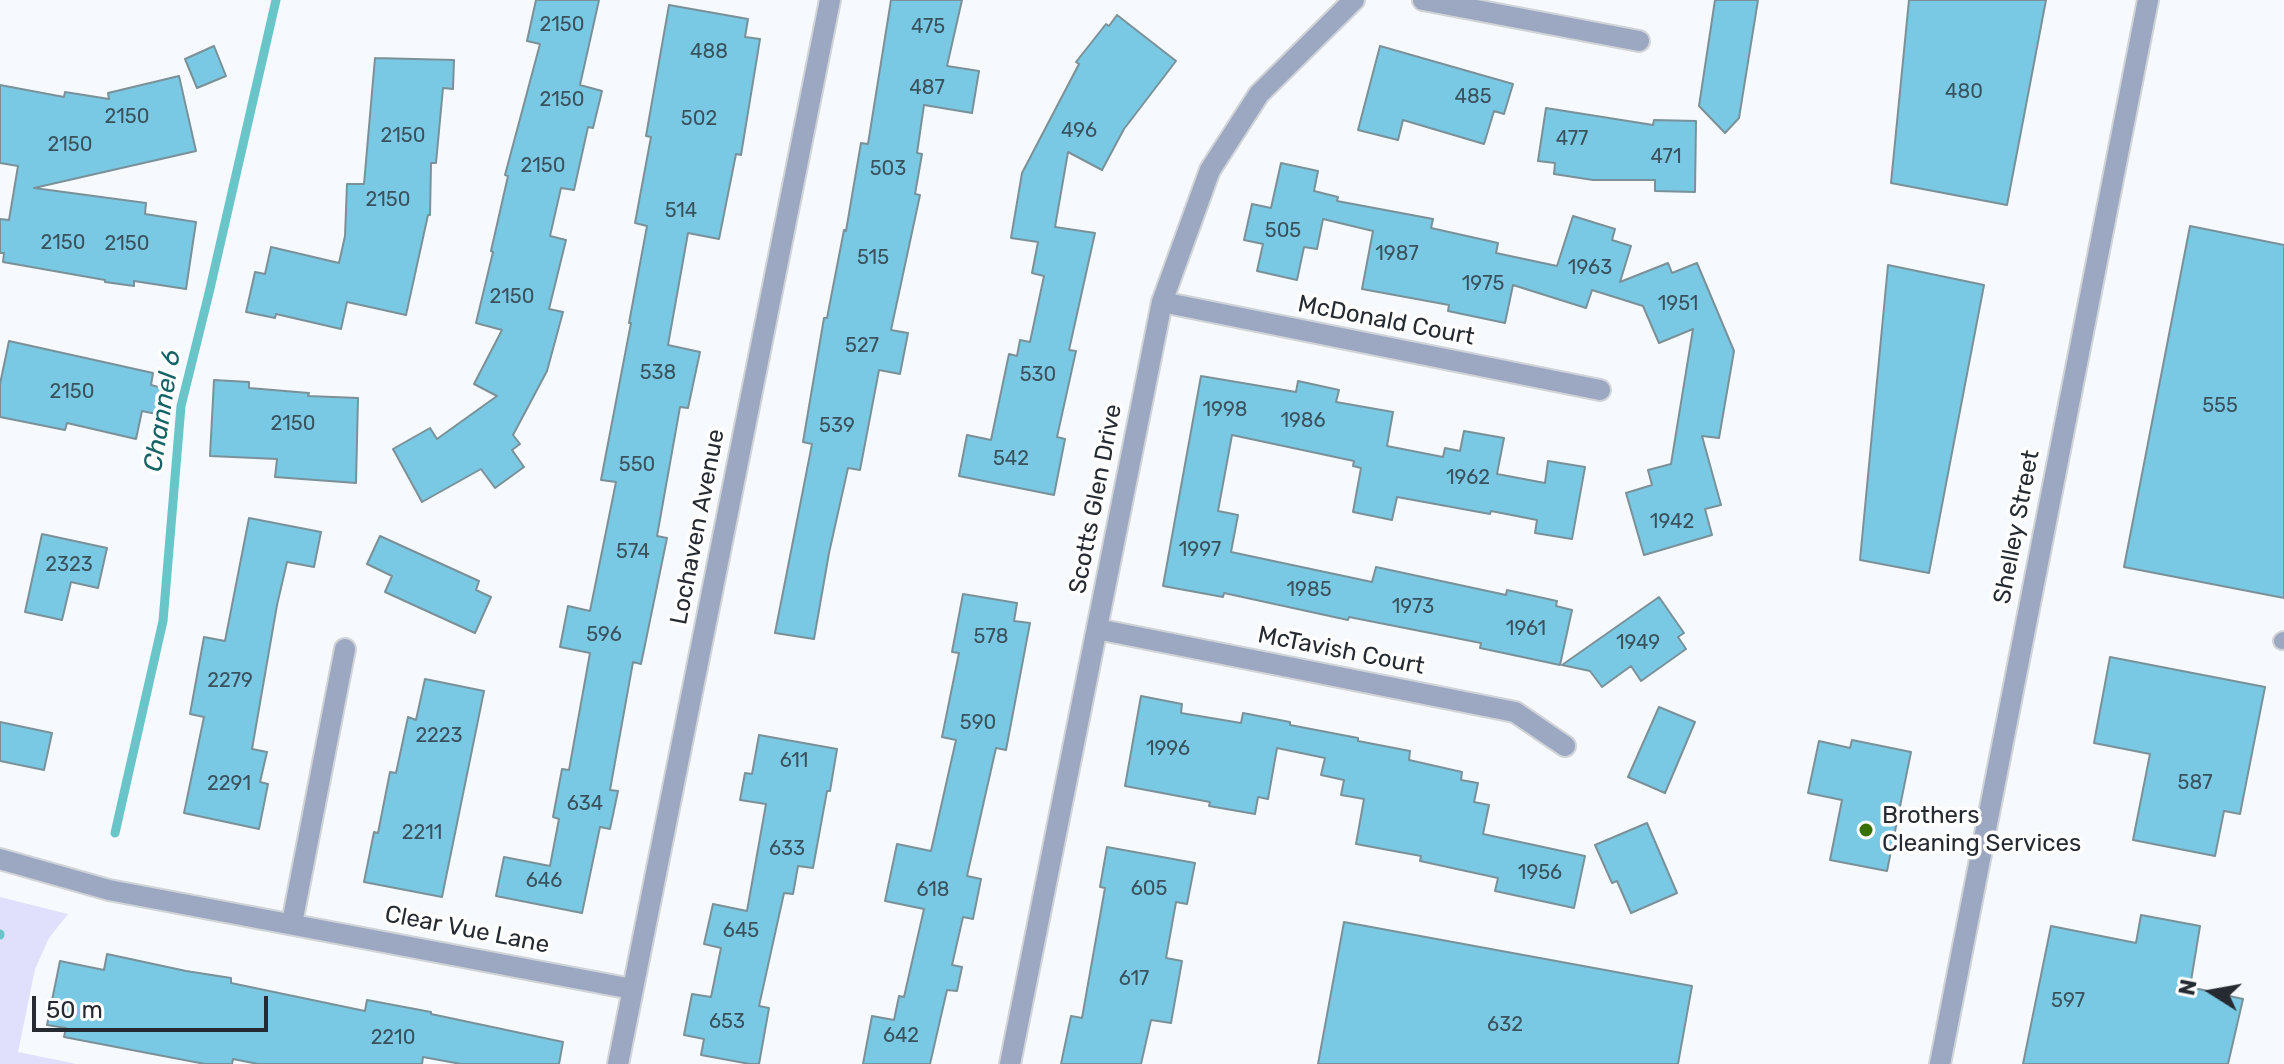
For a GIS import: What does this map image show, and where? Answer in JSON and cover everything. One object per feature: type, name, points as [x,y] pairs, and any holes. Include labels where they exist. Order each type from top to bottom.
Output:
[{"type":"street","name":"Lochaven Avenue","points":[[618,1064],[830,0]]},
{"type":"street","name":"Scotts Glen Drive","points":[[1010,1064],[1162,302],[1210,170],[1259,94],[1354,0]]},
{"type":"street","points":[[1423,0],[1639,41]]},
{"type":"street","name":"Shelley Street","points":[[1940,1064],[2148,0]]},
{"type":"street","name":"McDonald Court","points":[[1162,302],[1600,390]]},
{"type":"street","name":"McTavish Court","points":[[1097,629],[1515,712],[1565,746]]},
{"type":"street","points":[[292,923],[345,649]]},
{"type":"street","name":"Clear Vue Lane","points":[[0,859],[109,890],[632,989]]},
{"type":"shaded area","points":[[0,897],[68,914],[49,938],[35,969],[18,1052],[77,1064],[0,1064]]},
{"type":"building","points":[[536,0],[599,0],[580,85],[602,91],[593,128],[588,127],[574,190],[561,188],[550,236],[566,240],[549,309],[563,312],[547,371],[513,435],[520,444],[512,450],[524,467],[495,488],[481,469],[422,502],[393,449],[430,428],[437,439],[497,396],[474,384],[502,330],[476,323],[508,176],[505,175],[540,44],[527,41]]},
{"type":"building","points":[[891,0],[962,0],[947,66],[979,71],[972,113],[924,105],[917,153],[922,154],[915,194],[920,195],[891,330],[908,333],[900,374],[879,370],[860,470],[848,468],[814,639],[775,633],[812,444],[803,442],[824,318],[827,318],[846,231],[861,143],[868,144]]},
{"type":"building","points":[[1715,0],[1758,0],[1739,118],[1725,133],[1699,106]]},
{"type":"building","points":[[1909,0],[2046,0],[2007,205],[1891,183]]},
{"type":"building","points":[[669,5],[748,19],[745,37],[760,39],[741,155],[736,154],[719,239],[688,233],[668,345],[700,352],[688,408],[680,407],[657,536],[667,538],[641,664],[633,662],[610,790],[618,791],[610,829],[600,827],[582,913],[496,896],[504,857],[550,866],[559,819],[553,817],[562,769],[569,770],[590,653],[560,647],[568,606],[590,611],[616,482],[601,480],[647,226],[635,223],[651,137],[646,136]]},
{"type":"building","points":[[1117,15],[1176,61],[1124,129],[1102,170],[1068,152],[1055,227],[1095,233],[1069,350],[1076,351],[1057,437],[1065,439],[1054,495],[959,476],[967,435],[991,440],[1009,354],[1017,356],[1020,340],[1030,342],[1044,276],[1032,273],[1038,242],[1011,238],[1022,173],[1079,64],[1076,62]]},
{"type":"building","points":[[214,46],[226,76],[197,88],[185,59]]},
{"type":"building","points":[[1380,46],[1513,84],[1504,114],[1494,111],[1484,144],[1403,120],[1398,140],[1358,130]]},
{"type":"building","points":[[375,58],[454,60],[453,89],[443,88],[436,163],[431,163],[430,215],[406,315],[347,302],[341,329],[276,314],[275,318],[246,312],[255,272],[265,274],[271,247],[339,263],[345,236],[347,184],[364,184]]},
{"type":"building","points":[[179,76],[196,151],[34,188],[146,203],[145,214],[196,222],[186,289],[134,281],[134,286],[105,282],[3,262],[0,219],[9,220],[18,166],[0,163],[0,85],[64,97],[65,92],[109,99],[108,93]]},
{"type":"building","points":[[1546,108],[1653,125],[1654,120],[1696,121],[1695,192],[1655,191],[1655,180],[1593,180],[1554,174],[1555,163],[1538,161]]},
{"type":"building","points":[[1281,163],[1318,171],[1314,191],[1338,197],[1337,201],[1433,219],[1431,228],[1498,243],[1496,253],[1557,266],[1573,216],[1615,229],[1612,240],[1631,246],[1620,282],[1668,263],[1672,273],[1697,263],[1734,351],[1719,438],[1702,436],[1721,505],[1705,509],[1712,535],[1644,555],[1626,493],[1652,485],[1648,470],[1671,464],[1693,329],[1659,343],[1643,306],[1592,290],[1586,308],[1513,285],[1505,323],[1448,311],[1449,305],[1362,289],[1373,231],[1323,219],[1317,249],[1304,247],[1297,280],[1257,271],[1263,244],[1244,240],[1252,204],[1271,208]]},
{"type":"building","points":[[2190,226],[2284,245],[2284,598],[2124,567]]},
{"type":"building","points":[[1888,265],[1984,285],[1929,573],[1860,560]]},
{"type":"building","points":[[9,341],[153,373],[151,385],[162,388],[156,414],[142,411],[136,439],[67,423],[65,430],[0,417],[0,384]]},
{"type":"building","points":[[1201,376],[1296,392],[1298,381],[1339,390],[1336,402],[1393,412],[1387,446],[1443,457],[1445,448],[1460,451],[1464,431],[1504,438],[1497,474],[1545,483],[1548,461],[1585,467],[1572,539],[1535,533],[1537,520],[1397,497],[1392,520],[1353,512],[1361,468],[1353,466],[1354,461],[1232,435],[1218,511],[1238,515],[1231,552],[1372,582],[1376,567],[1506,595],[1507,590],[1557,601],[1556,606],[1572,610],[1560,665],[1480,648],[1481,643],[1349,617],[1348,620],[1224,593],[1223,597],[1163,586]]},
{"type":"building","points":[[214,380],[249,382],[249,388],[309,393],[308,396],[358,398],[356,483],[275,477],[277,459],[210,456]]},
{"type":"building","points":[[249,518],[321,532],[314,567],[287,562],[277,605],[252,749],[267,752],[260,782],[268,784],[259,829],[184,813],[204,717],[190,714],[204,637],[225,641]]},
{"type":"building","points":[[42,534],[107,548],[98,588],[71,582],[62,620],[25,612]]},
{"type":"building","points":[[380,536],[479,581],[476,590],[491,597],[475,633],[385,592],[392,576],[367,564]]},
{"type":"building","points":[[963,594],[1017,603],[1014,621],[1030,623],[1006,750],[996,748],[967,876],[981,879],[973,919],[963,917],[952,965],[962,967],[957,991],[947,990],[930,1064],[863,1064],[872,1016],[894,1020],[899,996],[904,997],[924,909],[885,901],[897,844],[931,851],[956,740],[942,737],[959,653],[952,652]]},
{"type":"building","points":[[1659,597],[1684,633],[1678,637],[1686,649],[1641,681],[1631,666],[1602,687],[1590,671],[1562,665]]},
{"type":"building","points":[[2110,657],[2265,687],[2240,814],[2224,811],[2215,856],[2133,840],[2150,754],[2094,743]]},
{"type":"building","points":[[425,679],[484,691],[442,897],[364,882],[390,772],[396,773],[408,717],[416,720]]},
{"type":"building","points":[[1141,696],[1182,704],[1181,713],[1241,723],[1243,713],[1358,738],[1358,741],[1410,751],[1409,760],[1462,772],[1461,780],[1478,783],[1474,802],[1489,805],[1483,834],[1585,856],[1574,908],[1495,891],[1498,878],[1420,861],[1421,856],[1356,844],[1364,799],[1341,795],[1344,780],[1321,775],[1325,758],[1277,748],[1268,799],[1258,797],[1255,814],[1125,786]]},
{"type":"building","points":[[1659,707],[1695,722],[1665,793],[1628,777]]},
{"type":"building","points":[[0,722],[52,733],[44,770],[0,761]]},
{"type":"building","points":[[759,735],[837,749],[813,868],[798,866],[793,894],[784,893],[759,1006],[769,1008],[759,1064],[750,1064],[701,1055],[704,1039],[684,1035],[692,994],[711,997],[721,948],[704,944],[713,904],[747,911],[766,804],[740,800],[745,773],[752,774]]},
{"type":"building","name":"Brothers Cleaning Services","points":[[1852,740],[1911,752],[1887,871],[1830,860],[1842,800],[1808,793],[1819,741],[1850,748]]},
{"type":"building","points":[[1647,823],[1677,893],[1631,913],[1617,881],[1612,883],[1595,845]]},
{"type":"building","points":[[1107,847],[1195,863],[1187,904],[1176,902],[1166,958],[1182,961],[1171,1023],[1151,1020],[1141,1064],[1061,1064],[1071,1016],[1082,1018],[1105,888],[1100,887]]},
{"type":"building","points":[[2141,915],[2200,926],[2190,987],[2243,999],[2228,1064],[2023,1064],[2051,926],[2136,943]]},
{"type":"building","points":[[1344,922],[1692,986],[1678,1064],[1318,1064]]},
{"type":"building","points":[[107,954],[231,978],[231,983],[365,1011],[367,1000],[563,1042],[559,1064],[461,1064],[423,1057],[422,1064],[258,1064],[233,1059],[232,1064],[205,1064],[64,1037],[66,1028],[47,1025],[60,961],[104,970]]},
{"type":"waterway","name":"Channel 6","points":[[115,833],[163,621],[181,406],[276,0]]},
{"type":"place","name":"Brothers Cleaning Services","points":[[1866,830]]}]
